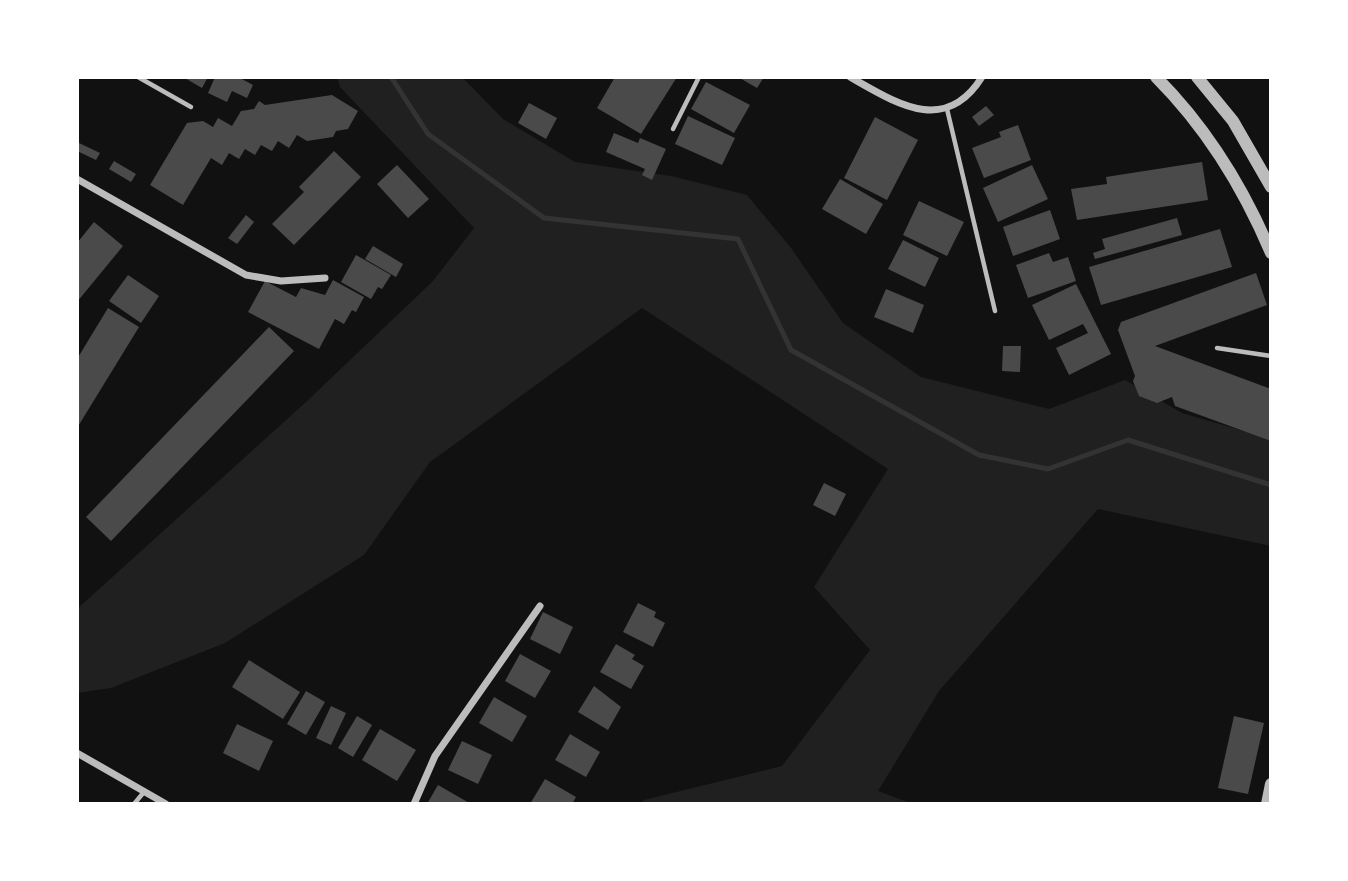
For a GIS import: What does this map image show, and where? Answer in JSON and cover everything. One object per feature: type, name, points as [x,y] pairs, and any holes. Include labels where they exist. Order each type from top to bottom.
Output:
[{"type":"street","points":[[850,77],[899,105],[921,111],[947,108],[967,96],[982,77]]},
{"type":"street","points":[[1156,77],[1210,140],[1254,214],[1271,253]]},
{"type":"street","points":[[1197,77],[1233,121],[1271,187]]},
{"type":"street","points":[[77,179],[246,275],[281,281],[325,278]]},
{"type":"street","points":[[414,804],[435,756],[540,606]]},
{"type":"street","points":[[77,753],[166,804]]},
{"type":"street","points":[[1267,804],[1271,784]]},
{"type":"lane","points":[[138,77],[191,107]]},
{"type":"lane","points":[[673,129],[699,77]]},
{"type":"lane","points":[[947,108],[995,311]]},
{"type":"lane","points":[[1217,348],[1271,356]]},
{"type":"lane","points":[[134,804],[145,792]]},
{"type":"shaded area","points":[[337,77],[462,77],[503,119],[575,162],[671,176],[747,195],[791,248],[843,323],[921,377],[1049,409],[1125,380],[1182,413],[1271,439],[1271,546],[1098,509],[939,691],[878,791],[913,804],[641,804],[644,800],[782,766],[870,650],[814,587],[888,469],[642,308],[430,462],[364,555],[225,643],[111,688],[77,693],[77,609],[306,402],[433,281],[474,228],[340,87]]},
{"type":"building","points":[[183,77],[208,77],[202,88]]},
{"type":"building","points":[[215,77],[238,77],[253,85],[247,98],[232,91],[227,102],[208,93]]},
{"type":"building","points":[[615,77],[677,77],[641,134],[597,108]]},
{"type":"building","points":[[738,77],[764,77],[757,88]]},
{"type":"building","points":[[706,82],[750,105],[734,133],[691,109]]},
{"type":"building","points":[[332,95],[358,111],[348,129],[336,131],[333,137],[307,141],[297,135],[289,148],[278,141],[272,151],[261,145],[255,155],[245,149],[239,159],[229,153],[222,165],[211,158],[183,205],[150,185],[187,123],[203,121],[213,127],[218,118],[232,126],[241,111],[254,109],[259,101],[265,105]]},
{"type":"building","points":[[529,103],[557,118],[546,139],[518,123]]},
{"type":"building","points":[[986,106],[994,115],[979,126],[972,117]]},
{"type":"building","points":[[688,116],[735,138],[722,165],[675,144]]},
{"type":"building","points":[[875,117],[918,140],[887,200],[844,178]]},
{"type":"building","points":[[1018,125],[1031,160],[984,178],[972,148],[1001,137],[999,132]]},
{"type":"building","points":[[614,133],[638,143],[640,138],[666,149],[652,180],[642,175],[645,169],[606,152]]},
{"type":"building","points":[[79,143],[100,153],[96,160],[77,151]]},
{"type":"building","points":[[334,151],[361,177],[294,245],[272,224],[304,192],[299,187]]},
{"type":"building","points":[[114,161],[136,174],[131,182],[109,169]]},
{"type":"building","points":[[1202,162],[1208,200],[1077,220],[1071,189],[1107,184],[1106,177]]},
{"type":"building","points":[[397,165],[429,199],[408,218],[377,184]]},
{"type":"building","points":[[1032,165],[1048,199],[998,222],[983,188]]},
{"type":"building","points":[[840,179],[883,204],[866,234],[822,209]]},
{"type":"building","points":[[919,201],[964,222],[947,256],[903,235]]},
{"type":"building","points":[[1050,210],[1060,239],[1013,256],[1003,227]]},
{"type":"building","points":[[246,215],[254,222],[237,244],[228,238]]},
{"type":"building","points":[[1177,218],[1182,235],[1095,259],[1093,253],[1105,249],[1102,239]]},
{"type":"building","points":[[94,222],[123,246],[77,302],[77,243]]},
{"type":"building","points":[[1220,229],[1232,267],[1101,305],[1089,267]]},
{"type":"building","points":[[903,240],[939,258],[925,287],[888,269]]},
{"type":"building","points":[[373,246],[403,264],[396,277],[365,259]]},
{"type":"building","points":[[1049,253],[1053,262],[1068,257],[1076,281],[1028,298],[1016,265]]},
{"type":"building","points":[[356,255],[391,275],[382,289],[378,287],[371,299],[341,282]]},
{"type":"building","points":[[1256,273],[1267,305],[1155,346],[1271,389],[1271,441],[1175,406],[1172,397],[1157,403],[1139,396],[1133,381],[1135,376],[1118,330],[1121,322]]},
{"type":"building","points":[[128,275],[159,296],[141,323],[109,301]]},
{"type":"building","points":[[333,280],[364,297],[356,312],[352,310],[344,324],[335,319],[319,349],[248,312],[265,281],[296,297],[301,288],[325,295]]},
{"type":"building","points":[[1076,284],[1111,354],[1069,375],[1056,348],[1088,333],[1083,324],[1049,340],[1032,305]]},
{"type":"building","points":[[886,289],[924,305],[913,333],[874,317]]},
{"type":"building","points":[[108,308],[139,327],[77,428],[77,359]]},
{"type":"building","points":[[269,327],[294,351],[111,541],[86,517]]},
{"type":"building","points":[[1003,346],[1021,346],[1020,372],[1002,371]]},
{"type":"building","points":[[824,483],[846,494],[835,516],[813,505]]},
{"type":"building","points":[[638,603],[656,612],[654,617],[665,623],[653,647],[623,632]]},
{"type":"building","points":[[543,612],[573,627],[560,654],[530,639]]},
{"type":"building","points":[[616,644],[635,655],[632,659],[644,666],[631,689],[600,672]]},
{"type":"building","points":[[520,654],[551,671],[535,698],[505,681]]},
{"type":"building","points":[[249,660],[300,692],[283,719],[232,687]]},
{"type":"building","points":[[594,686],[621,707],[608,730],[578,712]]},
{"type":"building","points":[[306,691],[325,702],[306,735],[287,724]]},
{"type":"building","points":[[494,697],[527,716],[512,742],[479,723]]},
{"type":"building","points":[[331,706],[346,713],[331,745],[316,738]]},
{"type":"building","points":[[357,716],[372,725],[353,757],[338,748]]},
{"type":"building","points":[[1234,716],[1264,723],[1248,794],[1218,788]]},
{"type":"building","points":[[237,724],[273,741],[259,771],[223,753]]},
{"type":"building","points":[[380,729],[416,750],[397,781],[362,760]]},
{"type":"building","points":[[570,734],[600,752],[586,777],[555,760]]},
{"type":"building","points":[[462,741],[492,755],[478,784],[448,770]]},
{"type":"building","points":[[545,779],[576,797],[572,804],[530,804]]},
{"type":"building","points":[[438,785],[471,804],[427,804]]},
{"type":"waterway","points":[[391,77],[428,134],[544,218],[738,239],[791,350],[979,455],[1048,469],[1128,440],[1271,485]]}]
